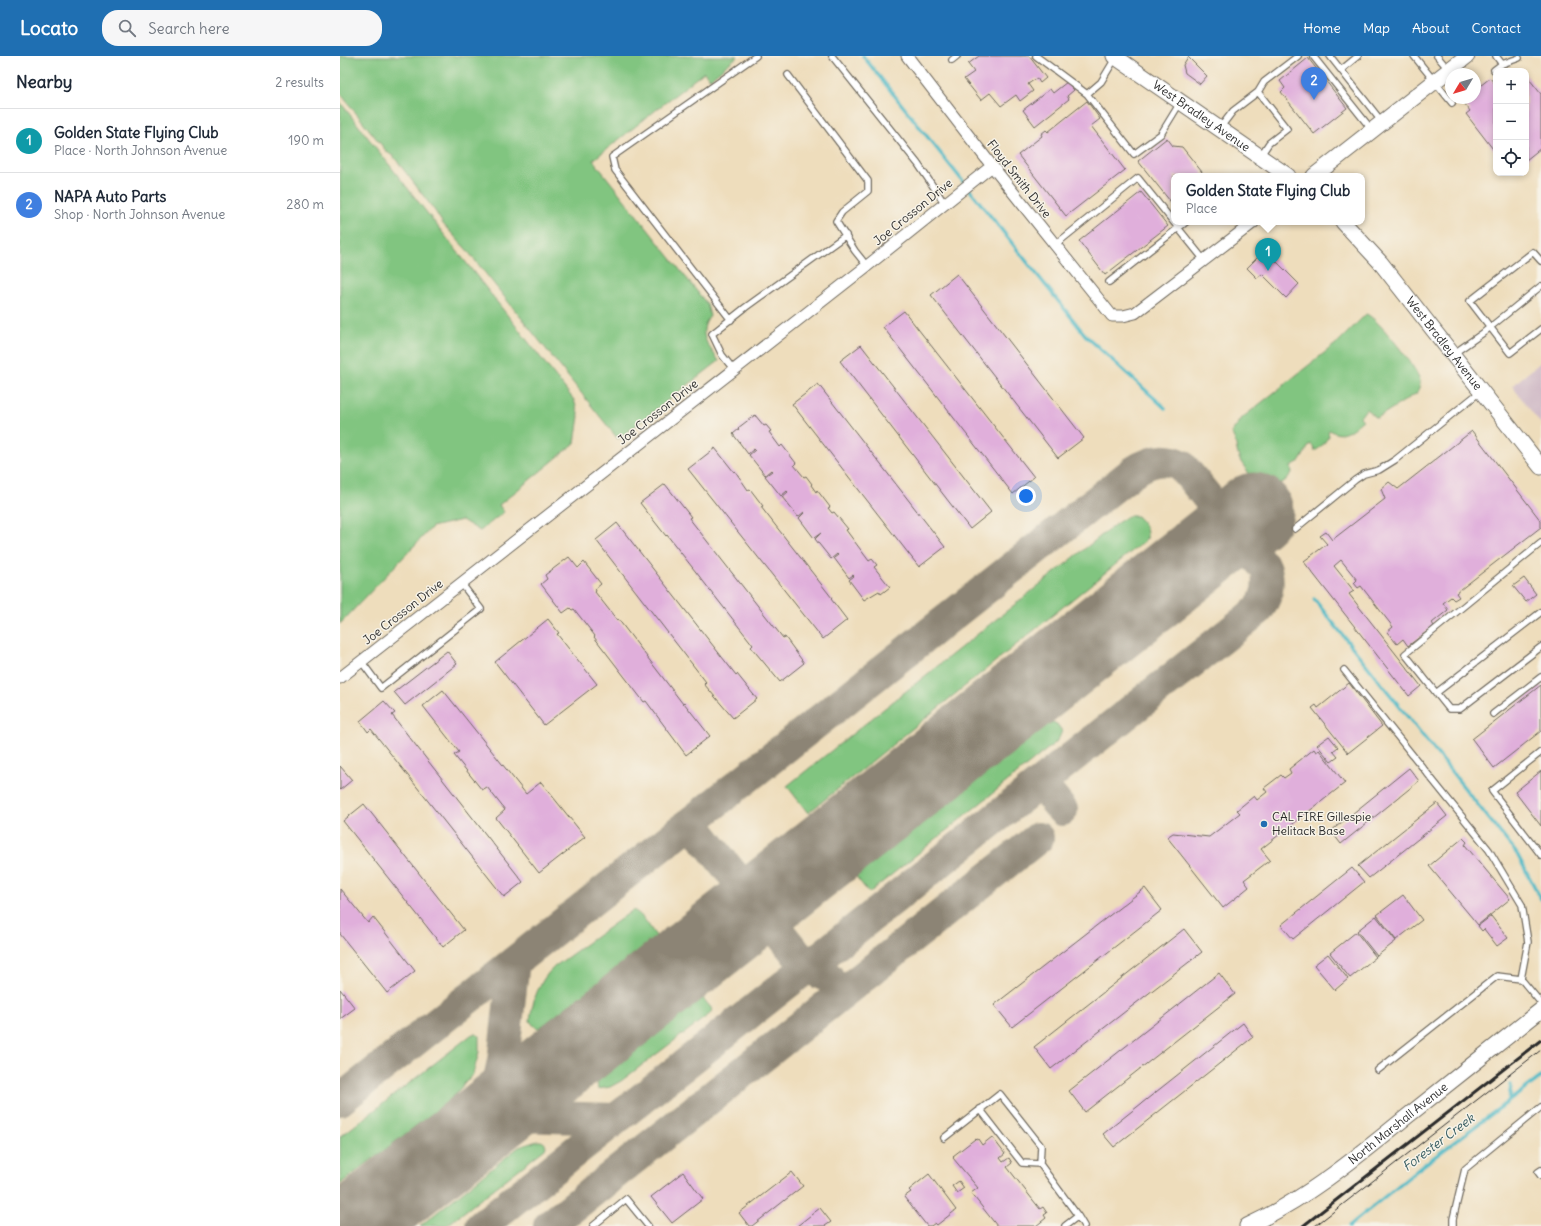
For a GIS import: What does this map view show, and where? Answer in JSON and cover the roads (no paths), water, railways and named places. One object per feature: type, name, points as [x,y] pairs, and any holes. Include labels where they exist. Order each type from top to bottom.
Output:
[{"type":"main road","points":[[1452,68],[1467,56]]},
{"type":"main road","name":"West Bradley Avenue","points":[[1115,57],[1284,173]]},
{"type":"main road","points":[[1318,173],[1445,73]]},
{"type":"main road","name":"West Bradley Avenue","points":[[1346,225],[1380,262],[1541,467]]},
{"type":"main road","name":"North Marshall Avenue","points":[[1247,1226],[1272,1215],[1307,1194],[1374,1144],[1541,1010]]},
{"type":"street","name":"Floyd Smith Drive","points":[[907,56],[992,166],[1112,316],[1123,316],[1135,313],[1204,260]]},
{"type":"street","name":"Joe Crosson Drive","points":[[340,678],[867,266],[992,166]]},
{"type":"street","points":[[1204,260],[1250,225]]},
{"type":"lane","points":[[731,320],[615,170],[612,157],[756,56]]},
{"type":"lane","points":[[832,56],[948,201]]},
{"type":"lane","points":[[952,60],[957,56]]},
{"type":"lane","points":[[1036,56],[1087,94],[1134,154],[1160,134],[1181,102]]},
{"type":"lane","points":[[1220,129],[1233,111],[1258,92],[1264,82],[1298,56]]},
{"type":"lane","points":[[1313,56],[1377,126]]},
{"type":"lane","points":[[1330,56],[1341,70],[1377,126]]},
{"type":"lane","points":[[1341,70],[1358,56]]},
{"type":"lane","points":[[1414,56],[1445,95]]},
{"type":"lane","points":[[1438,56],[1447,68]]},
{"type":"lane","points":[[1496,56],[1502,64]]},
{"type":"lane","points":[[1087,94],[1101,82],[1115,57]]},
{"type":"lane","points":[[1497,68],[1502,64],[1519,58]]},
{"type":"lane","points":[[788,75],[868,181],[868,191],[842,212],[836,221],[855,251],[867,266]]},
{"type":"lane","points":[[1258,92],[1287,129],[1269,143],[1260,157]]},
{"type":"lane","points":[[1055,245],[1138,178],[1171,219]]},
{"type":"lane","points":[[1176,225],[1204,260]]},
{"type":"lane","points":[[1109,282],[1182,225]]},
{"type":"lane","points":[[734,370],[722,355],[712,334],[846,235]]},
{"type":"lane","points":[[1541,261],[1533,252],[1470,301],[1510,353],[1541,329]]},
{"type":"lane","points":[[1453,355],[1541,286]]},
{"type":"lane","points":[[1295,529],[1355,480],[1364,474],[1379,470],[1395,460],[1481,391]]},
{"type":"lane","points":[[1541,543],[1405,654],[1449,709],[1460,709],[1541,647]]},
{"type":"lane","points":[[361,661],[381,688],[481,609],[461,583]]},
{"type":"lane","points":[[1436,693],[1541,612]]},
{"type":"lane","points":[[1344,670],[1489,850],[1522,905],[1528,942],[1521,979]]},
{"type":"lane","points":[[1493,714],[1541,677]]},
{"type":"lane","points":[[1541,752],[1492,790],[1541,855]]},
{"type":"lane","points":[[1378,1070],[1497,976],[1521,979],[1541,1003]]},
{"type":"lane","points":[[944,1138],[1000,1094],[1041,1146],[1040,1164],[1084,1226]]},
{"type":"lane","points":[[1453,1226],[1453,1219],[1464,1169],[1541,1107]]},
{"type":"lane","points":[[980,1109],[1022,1162],[1040,1164]]},
{"type":"lane","points":[[1541,1170],[1538,1172],[1541,1176]]},
{"type":"lane","points":[[593,1226],[626,1199],[648,1226]]},
{"type":"lane","points":[[1065,1226],[1078,1216]]},
{"type":"waterway","points":[[863,56],[1086,336],[1165,408]]},
{"type":"waterway","points":[[1314,599],[1517,854],[1541,899]]},
{"type":"waterway","name":"Forester Creek","points":[[1349,1226],[1421,1167],[1541,1077]]},
{"type":"waterway","points":[[1509,1101],[1511,1085]]},
{"type":"tram line","points":[[1315,1226],[1541,1050]]},
{"type":"railway","points":[[1303,1226],[1541,1040]]},
{"type":"place","name":"NAPA Auto Parts","points":[[1314,100]]},
{"type":"place","name":"Golden State Flying Club","points":[[1268,271]]},
{"type":"place","name":"CAL FIRE Gillespie Helitack Base","points":[[1264,824]]}]
